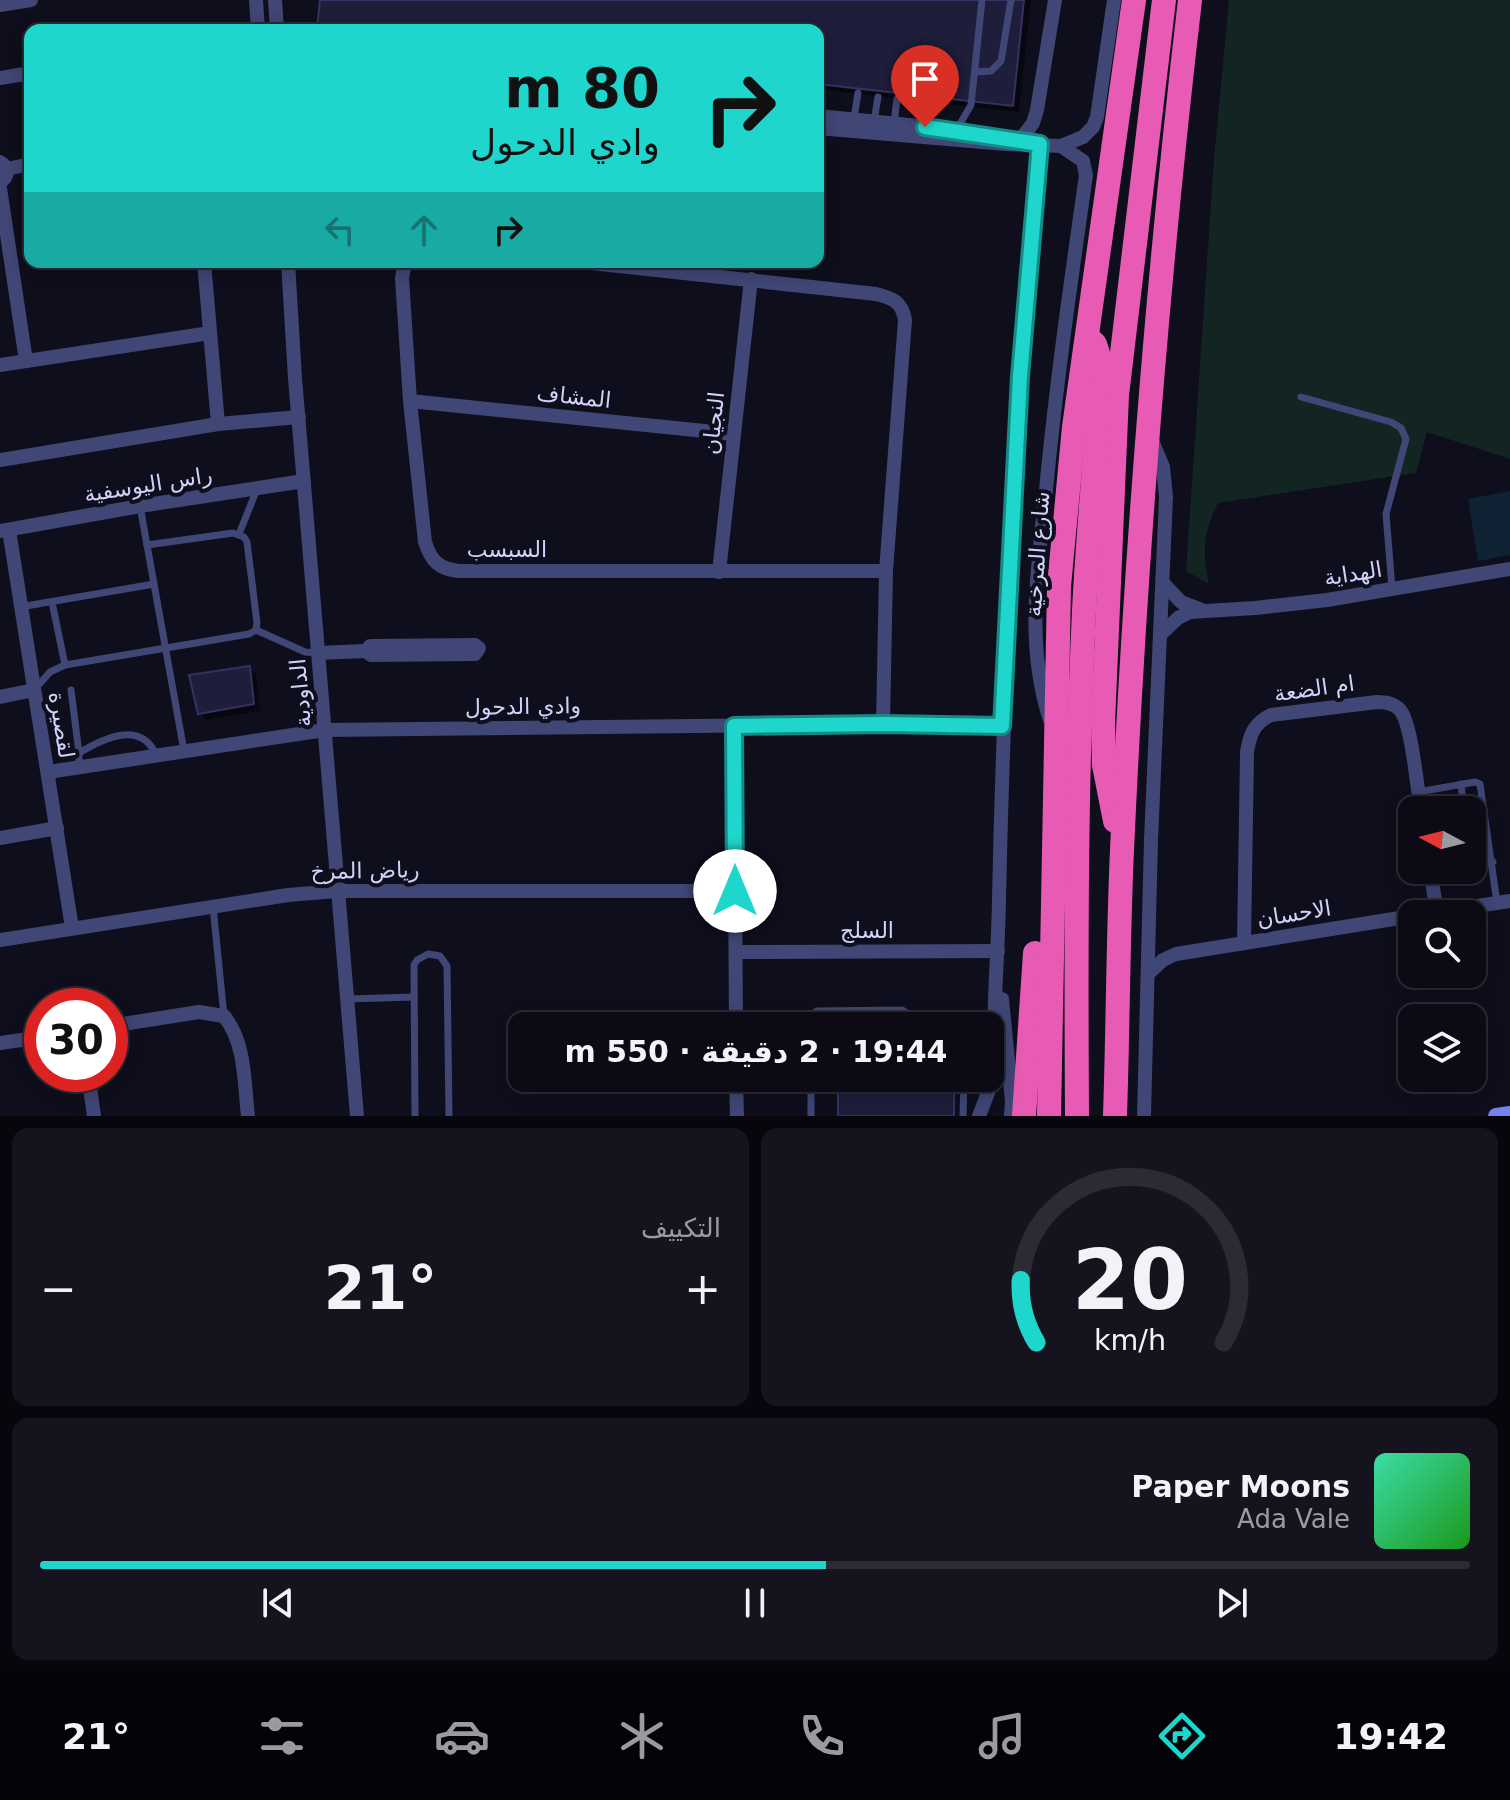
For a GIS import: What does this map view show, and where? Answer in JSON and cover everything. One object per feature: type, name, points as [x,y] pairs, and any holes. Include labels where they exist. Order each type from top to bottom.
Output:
[{"type":"highway","name":"شارع المرخية","points":[[1049,1116],[1059,586],[1074,427],[1134,0]]},
{"type":"highway","points":[[1122,851],[1104,765],[1103,723],[1117,395],[1164,0]]},
{"type":"highway","points":[[1115,1116],[1122,851],[1148,432],[1160,273],[1190,0]]},
{"type":"highway","points":[[1077,1116],[1081,681],[1101,363],[1100,352],[1087,337]]},
{"type":"highway","points":[[1024,1116],[1037,932],[1051,916]]},
{"type":"street","points":[[0,5],[31,0]]},
{"type":"street","points":[[256,0],[258,24]]},
{"type":"street","points":[[275,0],[277,24]]},
{"type":"street","points":[[1018,143],[1033,123],[1037,110],[1055,0]]},
{"type":"street","points":[[824,128],[1006,138],[1018,143],[1061,146],[1083,137],[1093,127],[1097,117],[1114,0]]},
{"type":"street","points":[[0,78],[24,74]]},
{"type":"street","points":[[824,116],[894,123],[956,135]]},
{"type":"street","name":"شارع المرخية","points":[[994,1012],[998,951],[1002,726],[1020,376],[1040,144]]},
{"type":"street","points":[[1055,736],[1042,694],[1035,654],[1035,598],[1057,378],[1086,175],[1083,161],[1061,146]]},
{"type":"street","points":[[24,166],[2,175],[26,361]]},
{"type":"street","points":[[205,268],[218,424]]},
{"type":"street","name":"الداودية","points":[[287,268],[357,1116]]},
{"type":"street","name":"السبسب","points":[[404,268],[410,401],[425,542],[429,555],[446,570],[886,571]]},
{"type":"street","points":[[642,268],[876,294],[897,301],[903,308],[905,320],[886,571],[883,724]]},
{"type":"street","name":"النجيان","points":[[719,572],[751,279]]},
{"type":"street","points":[[0,365],[210,333]]},
{"type":"street","name":"المشاف","points":[[410,401],[734,434]]},
{"type":"street","points":[[0,459],[218,424],[299,417]]},
{"type":"street","points":[[1144,1116],[1166,479],[1160,455],[1148,432]]},
{"type":"street","name":"راس اليوسفية","points":[[5,531],[304,481]]},
{"type":"street","name":"لقصيرة","points":[[5,531],[72,928]]},
{"type":"street","name":"الهداية","points":[[1160,635],[1178,618],[1202,610],[1255,608],[1510,569]]},
{"type":"street","points":[[1163,583],[1181,602],[1202,610]]},
{"type":"street","points":[[318,653],[366,651],[371,655],[420,650]]},
{"type":"street","points":[[0,697],[34,690]]},
{"type":"street","name":"ام الضعة","points":[[1244,943],[1247,752],[1252,729],[1261,719],[1271,715],[1377,702],[1397,706],[1406,720],[1419,796]]},
{"type":"street","name":"وادي الدحول","points":[[48,772],[79,760],[156,755],[325,730],[883,724],[1002,726]]},
{"type":"street","points":[[734,726],[736,1012]]},
{"type":"street","points":[[0,838],[57,828]]},
{"type":"street","name":"رياض المرخ","points":[[0,940],[213,906],[337,891],[735,891]]},
{"type":"street","name":"الاحسان","points":[[1148,974],[1163,960],[1183,952],[1398,918]]},
{"type":"street","name":"الاحسان","points":[[1150,940],[1162,947],[1183,952]]},
{"type":"street","name":"السلج","points":[[736,952],[998,951]]},
{"type":"street","name":"شارع المرخية","points":[[997,976],[1000,981],[1011,1116]]},
{"type":"street","points":[[128,1023],[199,1012],[224,1016],[239,1045],[248,1116]]},
{"type":"street","points":[[0,1043],[24,1040]]},
{"type":"street","points":[[91,1092],[94,1116]]},
{"type":"street","points":[[736,1092],[737,1116]]},
{"type":"street","name":"شارع المرخية","points":[[979,1116],[987,1092]]},
{"type":"street","points":[[1496,1116],[1510,1114]]},
{"type":"lane","points":[[975,72],[991,71],[1001,61],[1011,0]]},
{"type":"lane","points":[[956,135],[969,110],[981,2]]},
{"type":"lane","points":[[854,119],[858,93]]},
{"type":"lane","points":[[874,121],[878,97]]},
{"type":"lane","points":[[894,123],[897,99]]},
{"type":"lane","points":[[1301,397],[1391,422],[1405,433],[1404,451],[1386,514],[1392,589]]},
{"type":"lane","points":[[239,534],[257,489]]},
{"type":"lane","points":[[140,506],[184,751]]},
{"type":"lane","points":[[147,545],[239,534]]},
{"type":"lane","points":[[239,534],[247,542],[256,630]]},
{"type":"lane","points":[[20,607],[154,584]]},
{"type":"lane","points":[[52,602],[65,665]]},
{"type":"lane","points":[[256,630],[294,648],[318,653]]},
{"type":"lane","points":[[34,690],[50,672],[65,665],[249,634],[256,630]]},
{"type":"lane","points":[[71,690],[79,760]]},
{"type":"lane","points":[[79,760],[103,740],[138,735],[152,745],[156,755]]},
{"type":"lane","points":[[1418,792],[1475,782],[1480,784],[1493,862],[1504,902]]},
{"type":"lane","points":[[1461,784],[1462,796]]},
{"type":"lane","points":[[1486,863],[1493,862]]},
{"type":"lane","points":[[213,906],[224,1016]]},
{"type":"lane","points":[[415,1116],[414,965],[428,954],[440,956],[447,966],[449,1116]]},
{"type":"lane","points":[[348,999],[414,997]]},
{"type":"lane","points":[[815,1012],[905,1012]]},
{"type":"lane","points":[[811,1092],[811,1116]]},
{"type":"lane","points":[[963,1116],[964,1092]]},
{"type":"green space","points":[[1229,0],[1510,0],[1510,459],[1427,432],[1416,473],[1218,503],[1205,542],[1209,584],[1186,571],[1214,159]]},
{"type":"water","points":[[1510,491],[1510,555],[1478,561],[1468,499]]},
{"type":"building","points":[[320,0],[1024,0],[1013,106],[824,85],[824,24],[317,24]]},
{"type":"building","points":[[250,666],[254,704],[198,714],[189,675]]},
{"type":"building","points":[[838,1092],[954,1092],[954,1116],[838,1116]]},
{"type":"route","points":[[735,891],[734,726],[1002,726],[1020,376],[1040,144],[925,127]]}]
